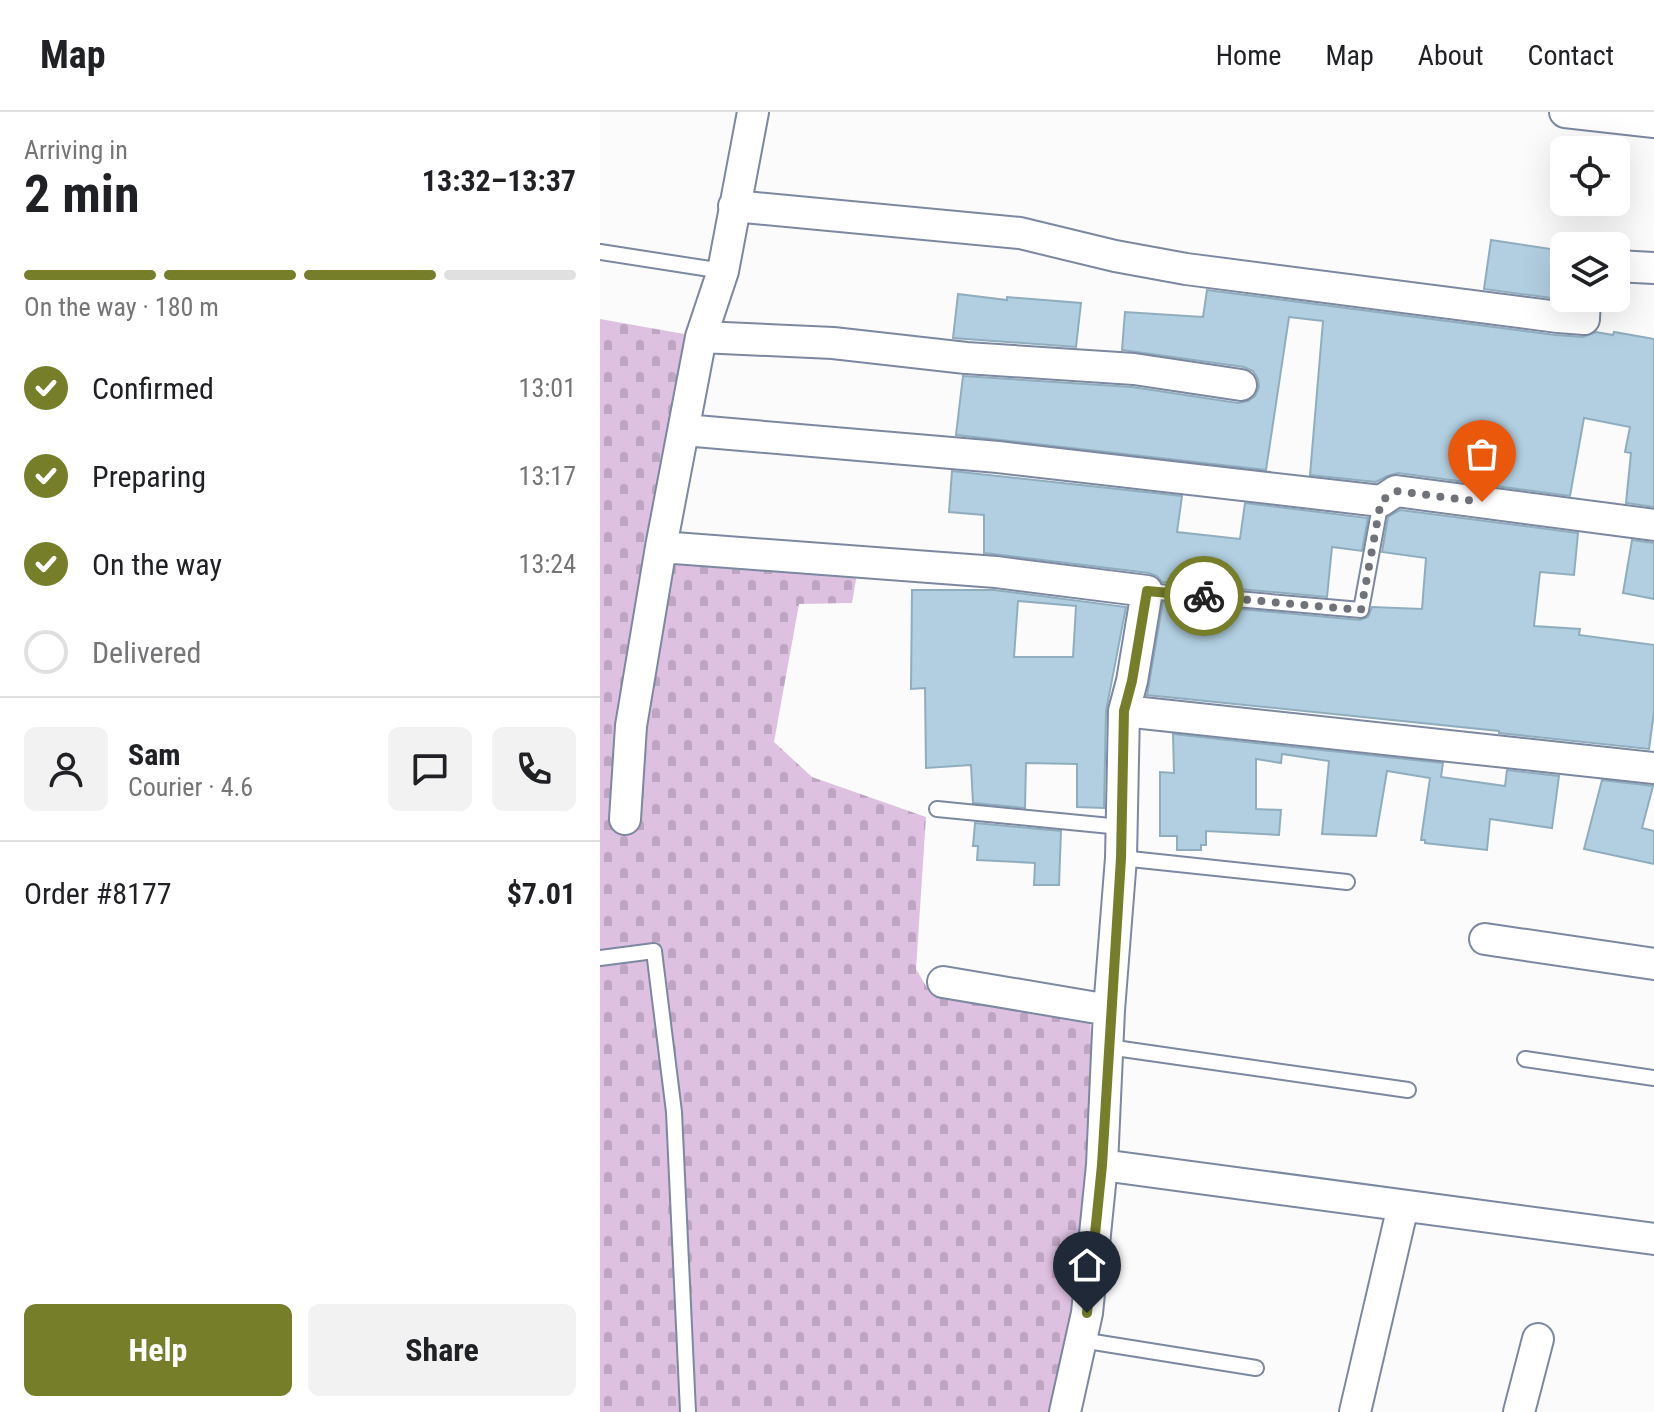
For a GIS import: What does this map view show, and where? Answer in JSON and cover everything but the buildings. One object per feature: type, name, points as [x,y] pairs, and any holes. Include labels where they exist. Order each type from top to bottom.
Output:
[{"type":"street","points":[[625,819],[631,726],[661,547],[701,337],[723,271],[753,112]]},
{"type":"street","points":[[1565,112],[1654,122]]},
{"type":"street","points":[[734,206],[1020,233],[1186,269],[1558,317],[1584,319],[1584,312]]},
{"type":"street","points":[[1630,267],[1654,268]]},
{"type":"street","points":[[701,337],[833,343],[966,358],[1134,369],[1241,385]]},
{"type":"street","points":[[684,430],[998,457],[1381,501],[1396,491],[1654,525]]},
{"type":"street","points":[[661,547],[996,572],[1147,591],[1124,711],[1121,858],[1109,1010],[1102,1165],[1087,1313],[1065,1412]]},
{"type":"street","points":[[1124,711],[1654,768]]},
{"type":"street","points":[[1485,939],[1654,964]]},
{"type":"street","points":[[943,982],[1109,1010]]},
{"type":"street","points":[[1102,1165],[1654,1239]]},
{"type":"street","points":[[1355,1412],[1403,1206]]},
{"type":"street","points":[[1519,1412],[1538,1339]]},
{"type":"lane","points":[[600,252],[723,271]]},
{"type":"lane","points":[[1147,591],[1361,610],[1381,501]]},
{"type":"lane","points":[[937,809],[1121,827]]},
{"type":"lane","points":[[1121,858],[1347,882]]},
{"type":"lane","points":[[600,958],[654,951],[674,1112],[688,1412]]},
{"type":"lane","points":[[1108,1047],[1408,1090]]},
{"type":"lane","points":[[1525,1059],[1654,1078]]},
{"type":"lane","points":[[1081,1340],[1256,1368]]},
{"type":"green space","points":[[600,319],[701,337],[662,547],[859,562],[852,603],[799,604],[774,742],[812,777],[926,817],[916,969],[929,991],[1090,1018],[1093,1071],[1079,1306],[1054,1412],[600,1412]]},
{"type":"way so far","points":[[1204,596],[1361,610],[1381,501],[1396,491],[1482,502]]},
{"type":"route","points":[[1087,1313],[1102,1165],[1109,1010],[1121,858],[1124,711],[1147,591],[1204,596]]}]
